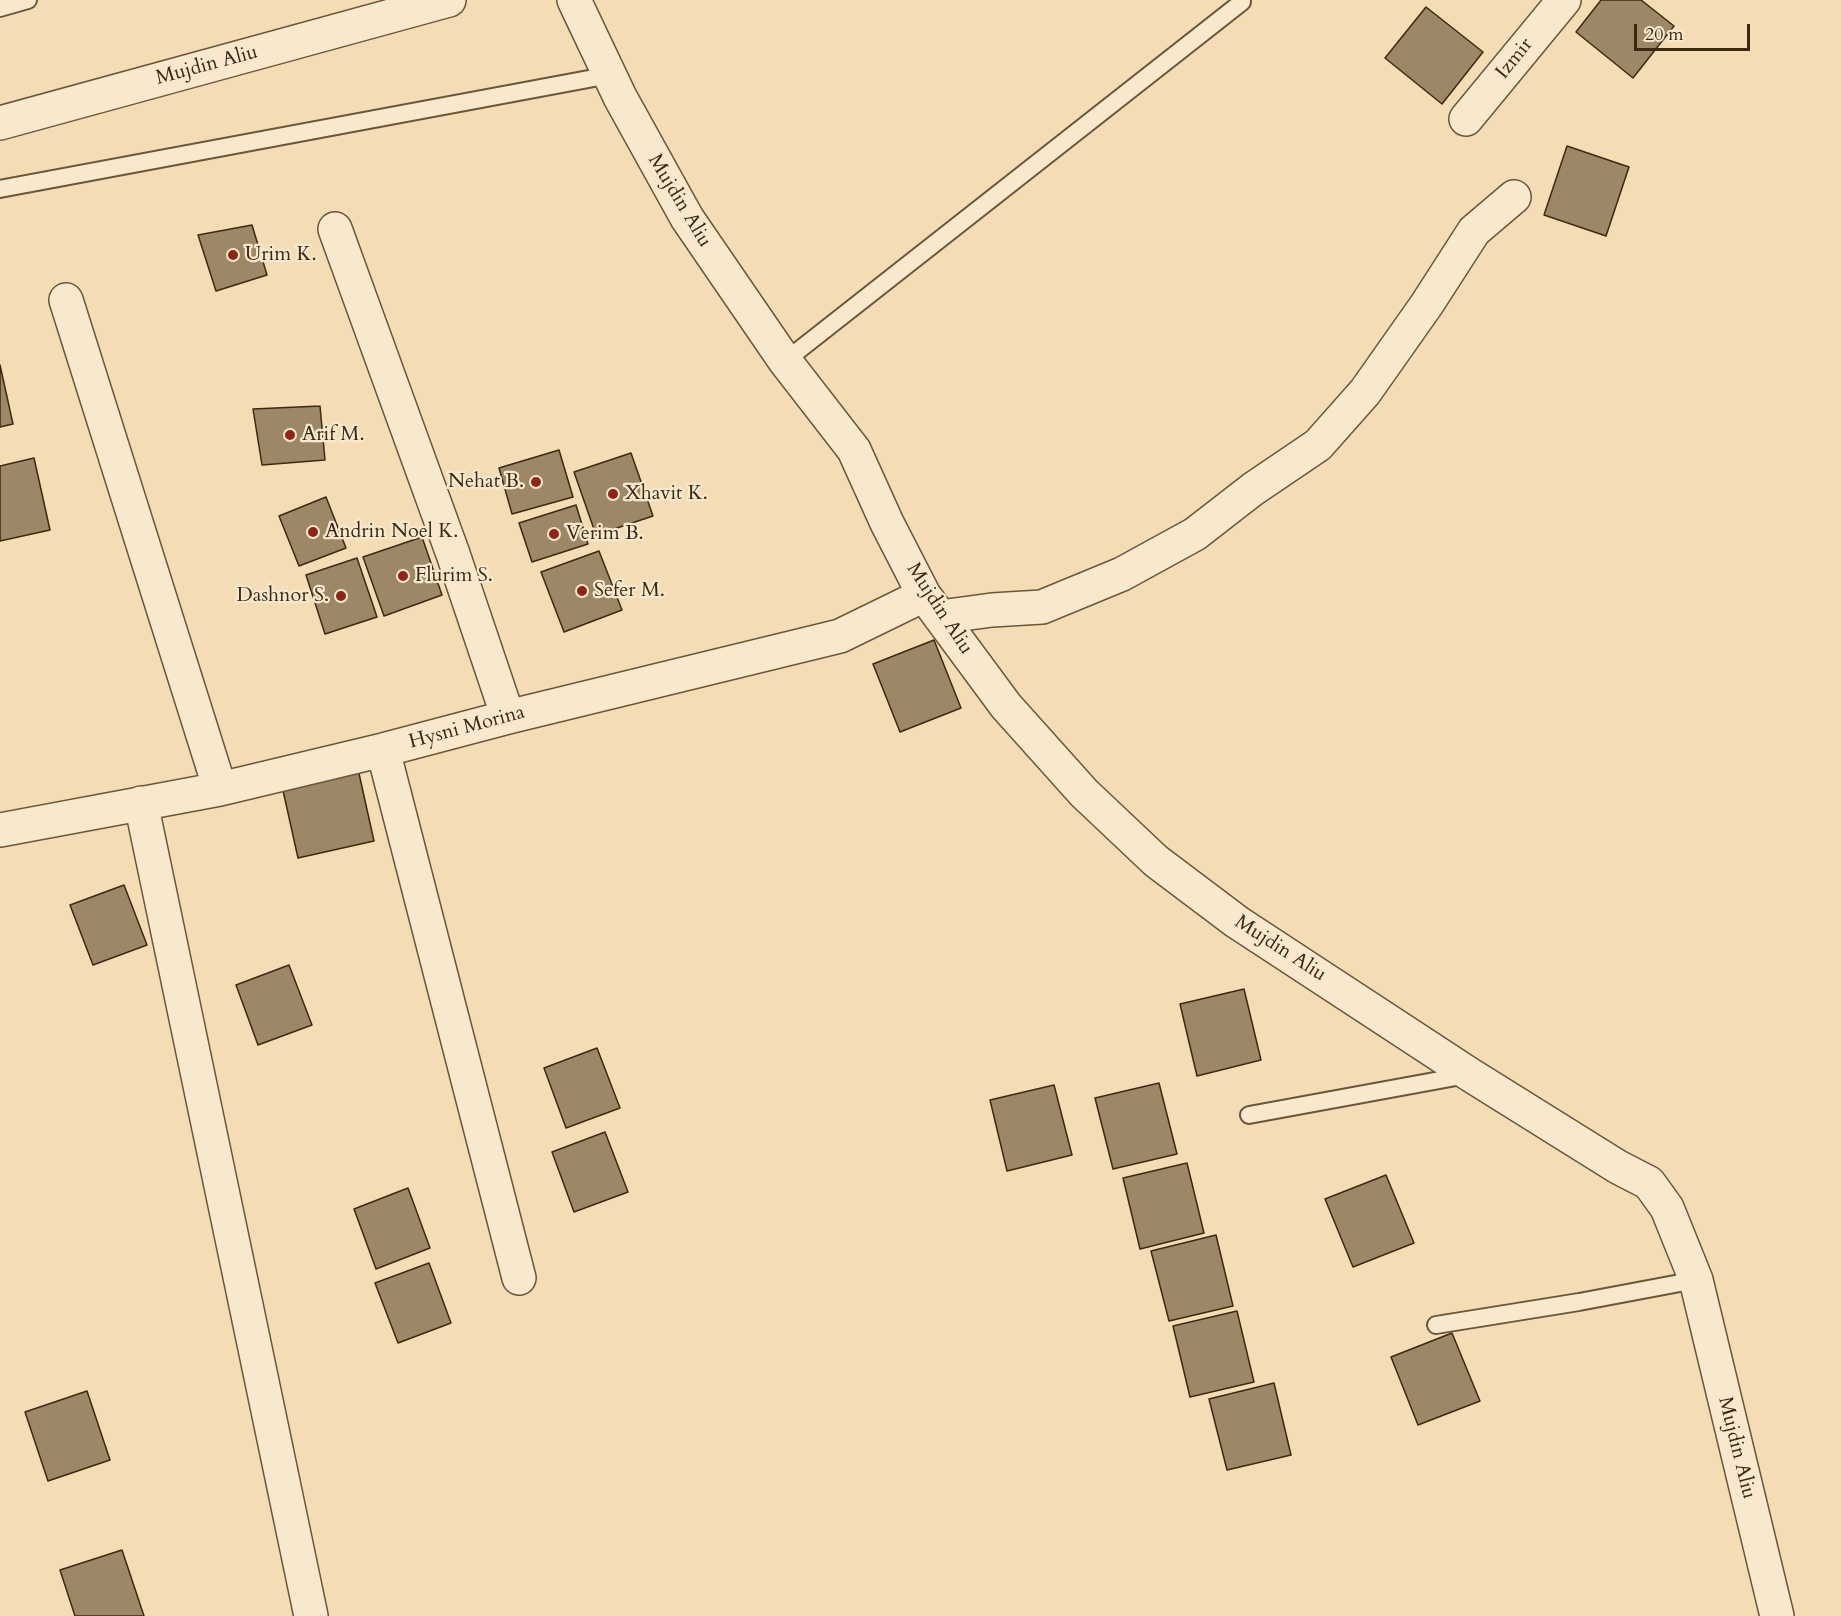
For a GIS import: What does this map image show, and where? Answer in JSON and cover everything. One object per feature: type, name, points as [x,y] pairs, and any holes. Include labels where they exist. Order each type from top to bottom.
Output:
[{"type":"street","name":"Mujdin Aliu","points":[[0,123],[449,0]]},
{"type":"street","name":"Mujdin Aliu","points":[[574,0],[610,75],[687,218],[785,361],[854,450],[887,523],[932,606],[1006,706],[1084,793],[1156,861],[1238,922],[1469,1074],[1618,1167],[1649,1183],[1667,1208],[1696,1280],[1777,1616]]},
{"type":"street","name":"Izmir","points":[[1466,119],[1564,0]]},
{"type":"street","name":"Hysni Morina","points":[[0,830],[220,789],[383,750],[840,636],[932,606],[993,610],[1042,607],[1122,574],[1195,534],[1253,489],[1318,445],[1365,392],[1427,304],[1474,231],[1514,197]]},
{"type":"street","points":[[335,229],[453,554],[508,717]]},
{"type":"street","points":[[66,300],[220,789]]},
{"type":"street","points":[[383,750],[519,1278]]},
{"type":"street","points":[[141,803],[311,1616]]},
{"type":"lane","points":[[0,9],[28,0]]},
{"type":"lane","points":[[785,361],[1242,2]]},
{"type":"lane","points":[[0,189],[610,75]]},
{"type":"lane","points":[[1249,1114],[1469,1074]]},
{"type":"lane","points":[[1436,1325],[1696,1280]]},
{"type":"building","points":[[1601,0],[1641,0],[1674,26],[1633,78],[1576,32]]},
{"type":"building","points":[[1426,7],[1483,52],[1442,104],[1385,58]]},
{"type":"building","points":[[1567,146],[1629,167],[1606,236],[1544,215]]},
{"type":"building","name":"Urim K.","points":[[252,225],[267,275],[216,291],[198,235]]},
{"type":"building","points":[[0,365],[13,424],[0,427]]},
{"type":"building","name":"Arif M.","points":[[320,406],[325,460],[262,465],[253,409]]},
{"type":"building","name":"Nehat B.","points":[[559,450],[573,497],[512,514],[499,468]]},
{"type":"building","name":"Xhavit K.","points":[[631,453],[653,516],[596,535],[574,472]]},
{"type":"building","points":[[34,458],[50,530],[0,541],[0,466]]},
{"type":"building","name":"Andrin Noel K.","points":[[326,497],[346,548],[299,566],[279,516]]},
{"type":"building","name":"Verim B.","points":[[576,505],[588,544],[532,562],[519,523]]},
{"type":"building","name":"Flurim S.","points":[[422,537],[442,595],[384,616],[363,557]]},
{"type":"building","name":"Sefer M.","points":[[599,551],[622,610],[564,632],[541,572]]},
{"type":"building","name":"Dashnor S.","points":[[357,558],[377,617],[325,634],[306,575]]},
{"type":"building","points":[[934,640],[961,708],[900,732],[873,664]]},
{"type":"building","points":[[358,769],[374,841],[298,858],[282,786]]},
{"type":"building","points":[[124,885],[147,945],[93,965],[70,905]]},
{"type":"building","points":[[289,965],[312,1025],[258,1045],[236,985]]},
{"type":"building","points":[[1244,989],[1261,1060],[1197,1076],[1180,1004]]},
{"type":"building","points":[[597,1048],[620,1108],[566,1128],[544,1068]]},
{"type":"building","points":[[1159,1083],[1177,1154],[1113,1169],[1095,1098]]},
{"type":"building","points":[[1054,1085],[1072,1155],[1007,1171],[990,1100]]},
{"type":"building","points":[[605,1132],[628,1192],[574,1212],[552,1152]]},
{"type":"building","points":[[1187,1163],[1204,1233],[1140,1249],[1123,1178]]},
{"type":"building","points":[[1386,1175],[1414,1243],[1353,1267],[1325,1199]]},
{"type":"building","points":[[408,1188],[430,1248],[376,1269],[354,1209]]},
{"type":"building","points":[[1216,1235],[1233,1306],[1169,1321],[1151,1251]]},
{"type":"building","points":[[429,1263],[451,1323],[398,1343],[375,1283]]},
{"type":"building","points":[[1237,1311],[1254,1382],[1190,1397],[1173,1326]]},
{"type":"building","points":[[1452,1333],[1480,1401],[1418,1425],[1391,1357]]},
{"type":"building","points":[[1274,1383],[1291,1455],[1227,1470],[1209,1399]]},
{"type":"building","points":[[87,1391],[110,1460],[48,1481],[25,1412]]},
{"type":"building","points":[[122,1550],[144,1616],[75,1616],[60,1570]]},
{"type":"place","name":"Urim K.","points":[[233,255]]},
{"type":"place","name":"Arif M.","points":[[290,435]]},
{"type":"place","name":"Nehat B.","points":[[536,482]]},
{"type":"place","name":"Xhavit K.","points":[[613,494]]},
{"type":"place","name":"Andrin Noel K.","points":[[313,532]]},
{"type":"place","name":"Verim B.","points":[[554,534]]},
{"type":"place","name":"Flurim S.","points":[[403,576]]},
{"type":"place","name":"Sefer M.","points":[[582,591]]},
{"type":"place","name":"Dashnor S.","points":[[341,596]]}]
